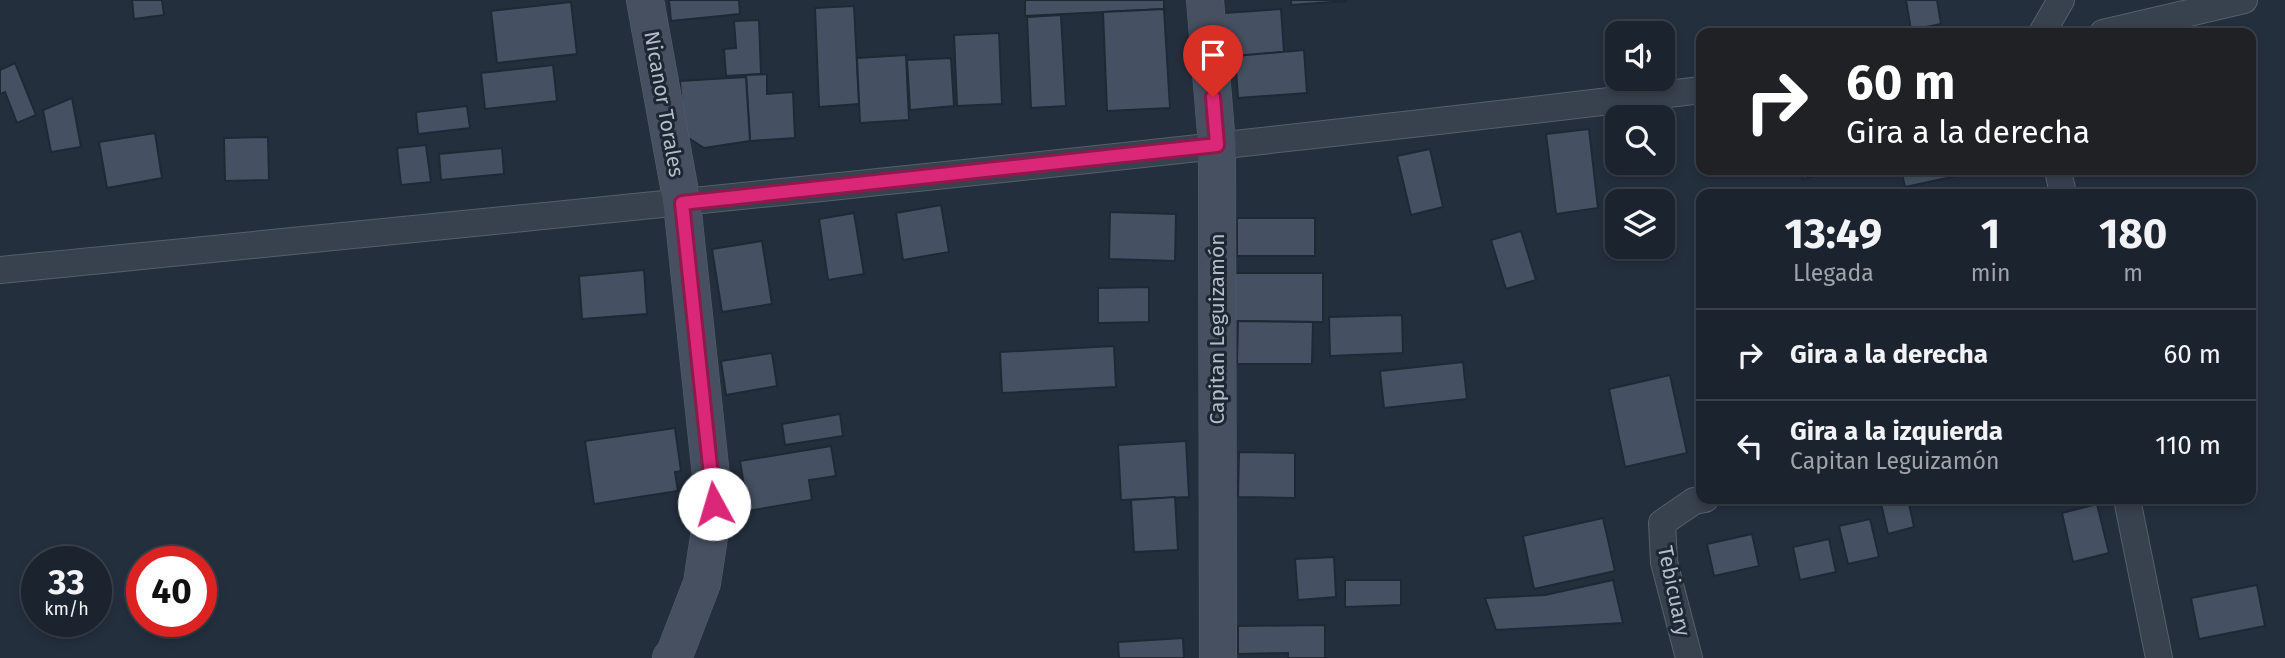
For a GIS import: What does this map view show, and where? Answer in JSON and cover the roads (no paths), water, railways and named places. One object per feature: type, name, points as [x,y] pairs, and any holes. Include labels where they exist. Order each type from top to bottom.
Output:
[{"type":"street","name":"Nicanor Torales","points":[[645,0],[682,203],[714,504],[702,583],[671,658]]},
{"type":"street","name":"Capitan Leguizamón","points":[[1205,0],[1217,145],[1218,658]]},
{"type":"street","points":[[2045,28],[2061,0]]},
{"type":"street","points":[[2124,28],[2244,0]]},
{"type":"street","points":[[0,270],[682,203],[1696,91]]},
{"type":"street","name":"Tebicuary","points":[[1689,658],[1664,562],[1662,523],[1696,501]]},
{"type":"street","points":[[2128,504],[2160,658]]}]
